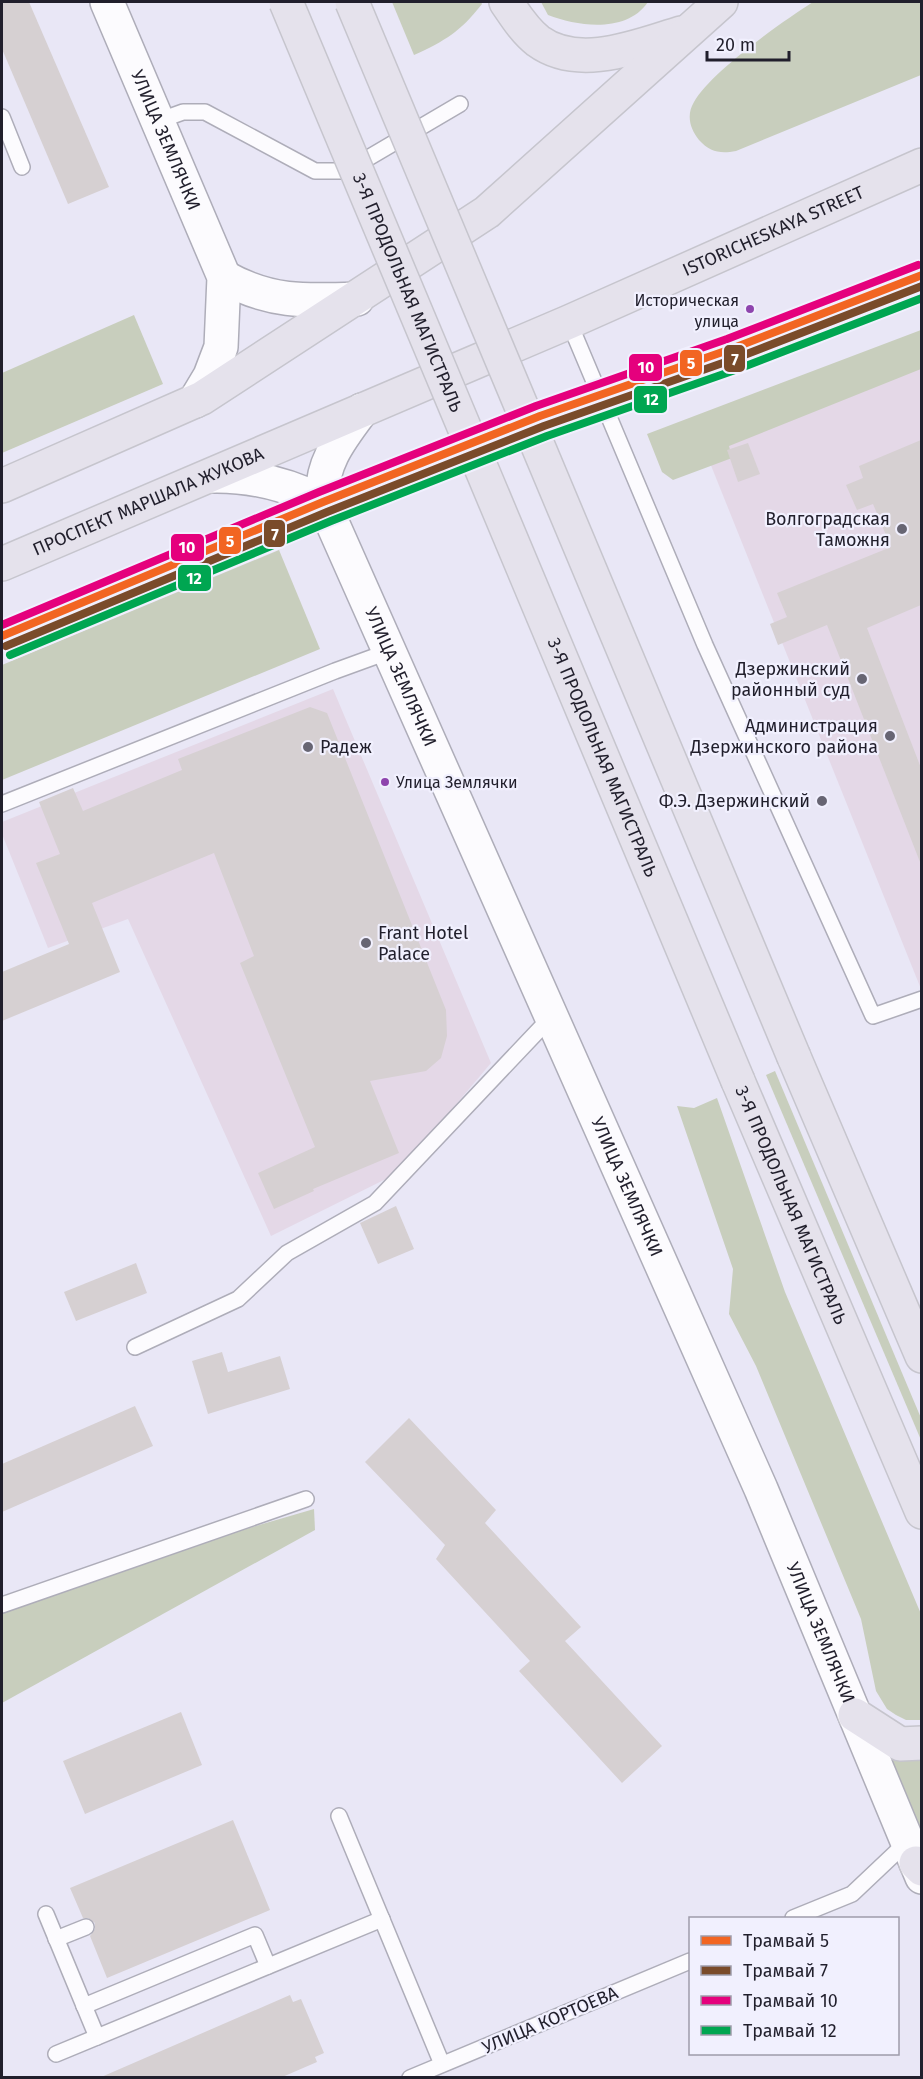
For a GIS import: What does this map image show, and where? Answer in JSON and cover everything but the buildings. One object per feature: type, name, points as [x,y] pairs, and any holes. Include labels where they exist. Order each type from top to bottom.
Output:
[{"type":"highway","name":"3-Я ПРОДОЛЬНАЯ МАГИСТРАЛЬ","points":[[286,2],[921,1512]]},
{"type":"highway","points":[[352,2],[921,1356]]},
{"type":"highway","points":[[506,2],[536,39],[561,52],[599,54],[624,50],[688,31]]},
{"type":"highway","points":[[2,486],[195,401],[357,299],[487,212],[721,2]]},
{"type":"highway","name":"ISTORICHESKAYA STREET","points":[[295,439],[569,322],[921,165]]},
{"type":"highway","name":"ПРОСПЕКТ МАРШАЛА ЖУКОВА","points":[[2,564],[295,439]]},
{"type":"highway","points":[[855,1715],[900,1744],[921,1743]]},
{"type":"main road","name":"УЛИЦА ЗЕМЛЯЧКИ","points":[[107,2],[224,278]]},
{"type":"main road","points":[[195,401],[210,376],[220,347],[224,278],[265,295],[297,301],[357,299]]},
{"type":"main road","points":[[211,476],[227,475],[279,483],[323,502],[323,484],[328,462],[362,410]]},
{"type":"main road","name":"УЛИЦА ЗЕМЛЯЧКИ","points":[[323,502],[553,1016],[788,1551],[917,1863]]},
{"type":"lane","points":[[158,121],[183,112],[206,112],[315,171],[346,171],[460,104]]},
{"type":"lane","points":[[2,117],[22,167]]},
{"type":"lane","points":[[569,322],[705,645],[873,1016],[921,999]]},
{"type":"lane","points":[[2,804],[335,670],[390,651]]},
{"type":"lane","points":[[135,1347],[238,1299],[287,1253],[375,1203],[553,1016]]},
{"type":"lane","points":[[2,1605],[306,1499]]},
{"type":"lane","points":[[339,1816],[442,2064]]},
{"type":"lane","points":[[795,1917],[852,1894],[917,1863]]},
{"type":"lane","points":[[46,1914],[97,2037]]},
{"type":"lane","points":[[56,2054],[382,1919]]},
{"type":"lane","points":[[56,1939],[86,1927]]},
{"type":"lane","points":[[84,2006],[255,1935],[268,1966]]},
{"type":"lane","name":"УЛИЦА КОРТОЕВА","points":[[410,2078],[689,1961]]},
{"type":"shaded area","points":[[921,357],[921,989],[702,443]]},
{"type":"shaded area","points":[[333,689],[491,1063],[398,1173],[271,1236],[128,919],[48,948],[2,834],[2,822]]},
{"type":"green space","points":[[392,2],[481,2],[482,4],[452,34],[414,55]]},
{"type":"green space","points":[[541,2],[648,2],[628,19],[602,25],[574,22],[548,15]]},
{"type":"green space","points":[[813,2],[921,2],[921,75],[736,151],[711,150],[699,140],[691,127],[690,112],[694,102],[731,62]]},
{"type":"green space","points":[[134,315],[163,384],[2,453],[2,373]]},
{"type":"green space","points":[[921,330],[921,369],[729,446],[732,458],[673,480],[662,472],[647,434]]},
{"type":"green space","points":[[279,550],[320,649],[2,780],[2,665]]},
{"type":"green space","points":[[775,1071],[921,1418],[921,1440],[766,1075]]},
{"type":"green space","points":[[717,1098],[785,1292],[921,1614],[921,1720],[906,1720],[896,1715],[887,1709],[876,1691],[861,1619],[756,1366],[729,1314],[733,1269],[677,1106],[694,1108]]},
{"type":"green space","points":[[314,1509],[315,1530],[2,1703],[2,1610],[163,1553]]},
{"type":"green space","points":[[884,1749],[906,1758],[921,1760],[921,1842]]},
{"type":"tram line","name":"10","points":[[2,625],[319,492],[536,406],[727,339],[918,265]]},
{"type":"tram line","name":"5","points":[[2,636],[323,502],[540,416],[731,349],[922,275]]},
{"type":"tram line","name":"7","points":[[6,646],[327,512],[544,426],[734,359],[922,286]]},
{"type":"tram line","name":"12","points":[[10,655],[331,521],[547,436],[738,369],[922,298]]},
{"type":"place","name":"Историческая улица","points":[[750,309]]},
{"type":"place","name":"Волгоградская Таможня","points":[[902,529]]},
{"type":"place","name":"Дзержинский районный суд","points":[[862,679]]},
{"type":"place","name":"Администрация Дзержинского района","points":[[890,736]]},
{"type":"place","name":"Радеж","points":[[308,747]]},
{"type":"place","name":"Улица Землячки","points":[[385,782]]},
{"type":"place","name":"Ф.Э. Дзержинский","points":[[822,801]]},
{"type":"place","name":"Frant Hotel Palace","points":[[366,943]]}]
